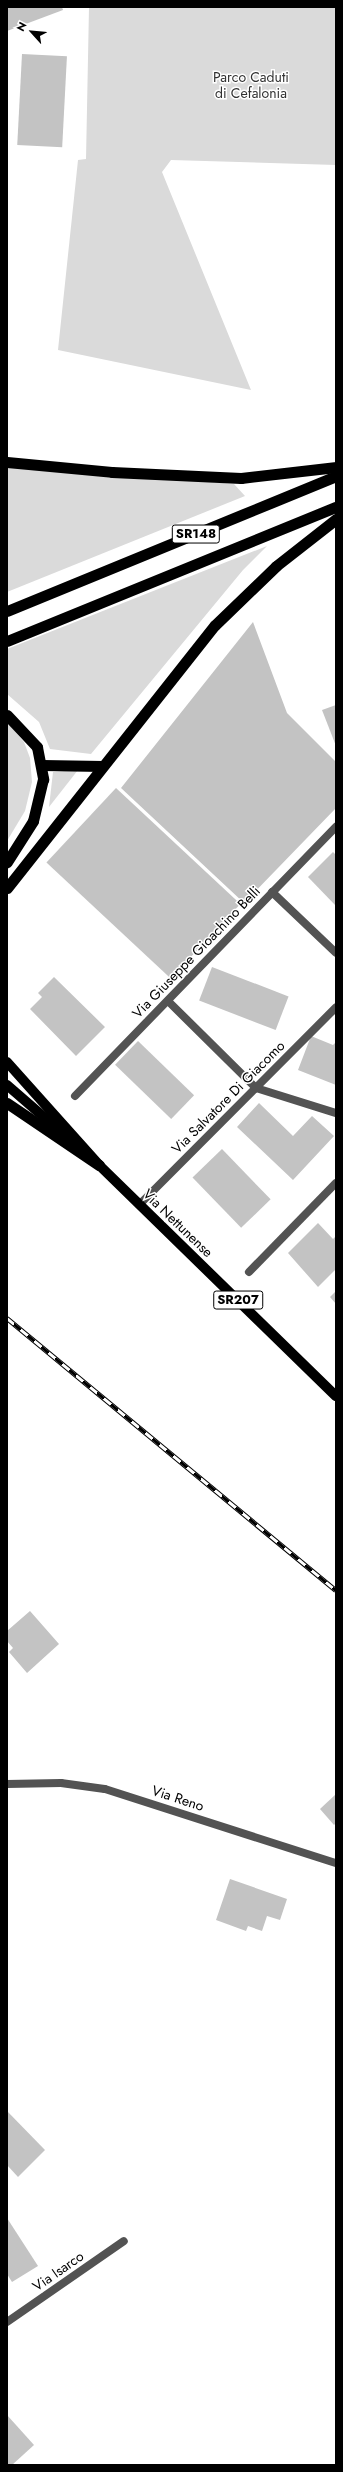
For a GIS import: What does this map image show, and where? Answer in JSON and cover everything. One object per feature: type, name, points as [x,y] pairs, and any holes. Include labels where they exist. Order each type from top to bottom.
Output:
[{"type":"highway","points":[[7,462],[112,472],[241,478],[336,467]]},
{"type":"highway","name":"SR148","points":[[7,610],[336,476]]},
{"type":"highway","name":"SR148","points":[[7,641],[336,507]]},
{"type":"highway","points":[[7,888],[102,766],[227,612],[290,553],[336,519]]},
{"type":"highway","points":[[7,715],[32,739],[42,765],[43,787],[37,812],[7,862]]},
{"type":"highway","points":[[42,765],[102,766]]},
{"type":"highway","points":[[7,1103],[99,1165]]},
{"type":"main road","name":"Via Nettunense","points":[[7,1062],[99,1165],[336,1396]]},
{"type":"main road","name":"SR207","points":[[7,1086],[99,1165]]},
{"type":"street","name":"Via Giuseppe Gioachino Belli","points":[[75,1096],[336,827]]},
{"type":"street","points":[[272,892],[336,953]]},
{"type":"street","points":[[168,1001],[256,1088],[336,1114]]},
{"type":"street","name":"Via Salvatore Di Giacomo","points":[[139,1205],[336,1007]]},
{"type":"street","points":[[249,1272],[336,1183]]},
{"type":"street","name":"Via Reno","points":[[7,1784],[61,1783],[105,1789],[336,1863]]},
{"type":"street","name":"Via Isarco","points":[[7,2322],[124,2240]]},
{"type":"green space","name":"Parco Caduti di Cefalonia","points":[[89,7],[336,7],[336,165],[171,160],[162,172],[251,390],[58,350],[78,160],[86,159]]},
{"type":"green space","points":[[7,464],[234,484],[245,496],[7,592]]},
{"type":"green space","points":[[267,546],[243,570],[91,754],[50,749],[39,722],[7,694],[7,649]]},
{"type":"green space","points":[[7,722],[24,742],[30,758],[32,782],[25,811],[7,841]]},
{"type":"green space","points":[[78,770],[49,807],[53,772]]},
{"type":"building","points":[[7,7],[62,7],[63,10],[7,31]]},
{"type":"building","points":[[22,54],[67,56],[62,147],[17,145]]},
{"type":"building","points":[[253,622],[287,713],[336,762],[336,808],[244,903],[121,788]]},
{"type":"building","points":[[336,705],[336,746],[322,710]]},
{"type":"building","points":[[116,788],[240,904],[171,979],[46,863]]},
{"type":"building","points":[[333,852],[336,855],[336,906],[308,877]]},
{"type":"building","points":[[212,967],[289,996],[276,1030],[199,1001]]},
{"type":"building","points":[[54,977],[105,1027],[76,1056],[30,1009],[42,997],[38,993]]},
{"type":"building","points":[[311,1036],[333,1045],[336,1042],[336,1085],[298,1070]]},
{"type":"building","points":[[138,1041],[194,1095],[171,1119],[115,1065]]},
{"type":"building","points":[[259,1103],[293,1136],[312,1116],[334,1136],[293,1180],[237,1127]]},
{"type":"building","points":[[222,1149],[271,1199],[241,1228],[193,1177]]},
{"type":"building","points":[[318,1223],[333,1239],[336,1236],[336,1269],[318,1287],[288,1253]]},
{"type":"building","points":[[336,1291],[336,1304],[330,1297]]},
{"type":"building","points":[[30,1611],[59,1644],[27,1673],[9,1652],[13,1648],[7,1641],[7,1631]]},
{"type":"building","points":[[336,1794],[336,1823],[334,1825],[320,1809]]},
{"type":"building","points":[[230,1879],[287,1899],[280,1920],[267,1916],[262,1931],[248,1926],[246,1931],[216,1920]]},
{"type":"building","points":[[7,2111],[45,2150],[18,2177],[7,2165]]},
{"type":"building","points":[[7,2218],[38,2266],[12,2282],[7,2274]]},
{"type":"building","points":[[7,2415],[34,2445],[12,2465],[7,2465]]},
{"type":"railway","points":[[7,1318],[336,1590]]}]
